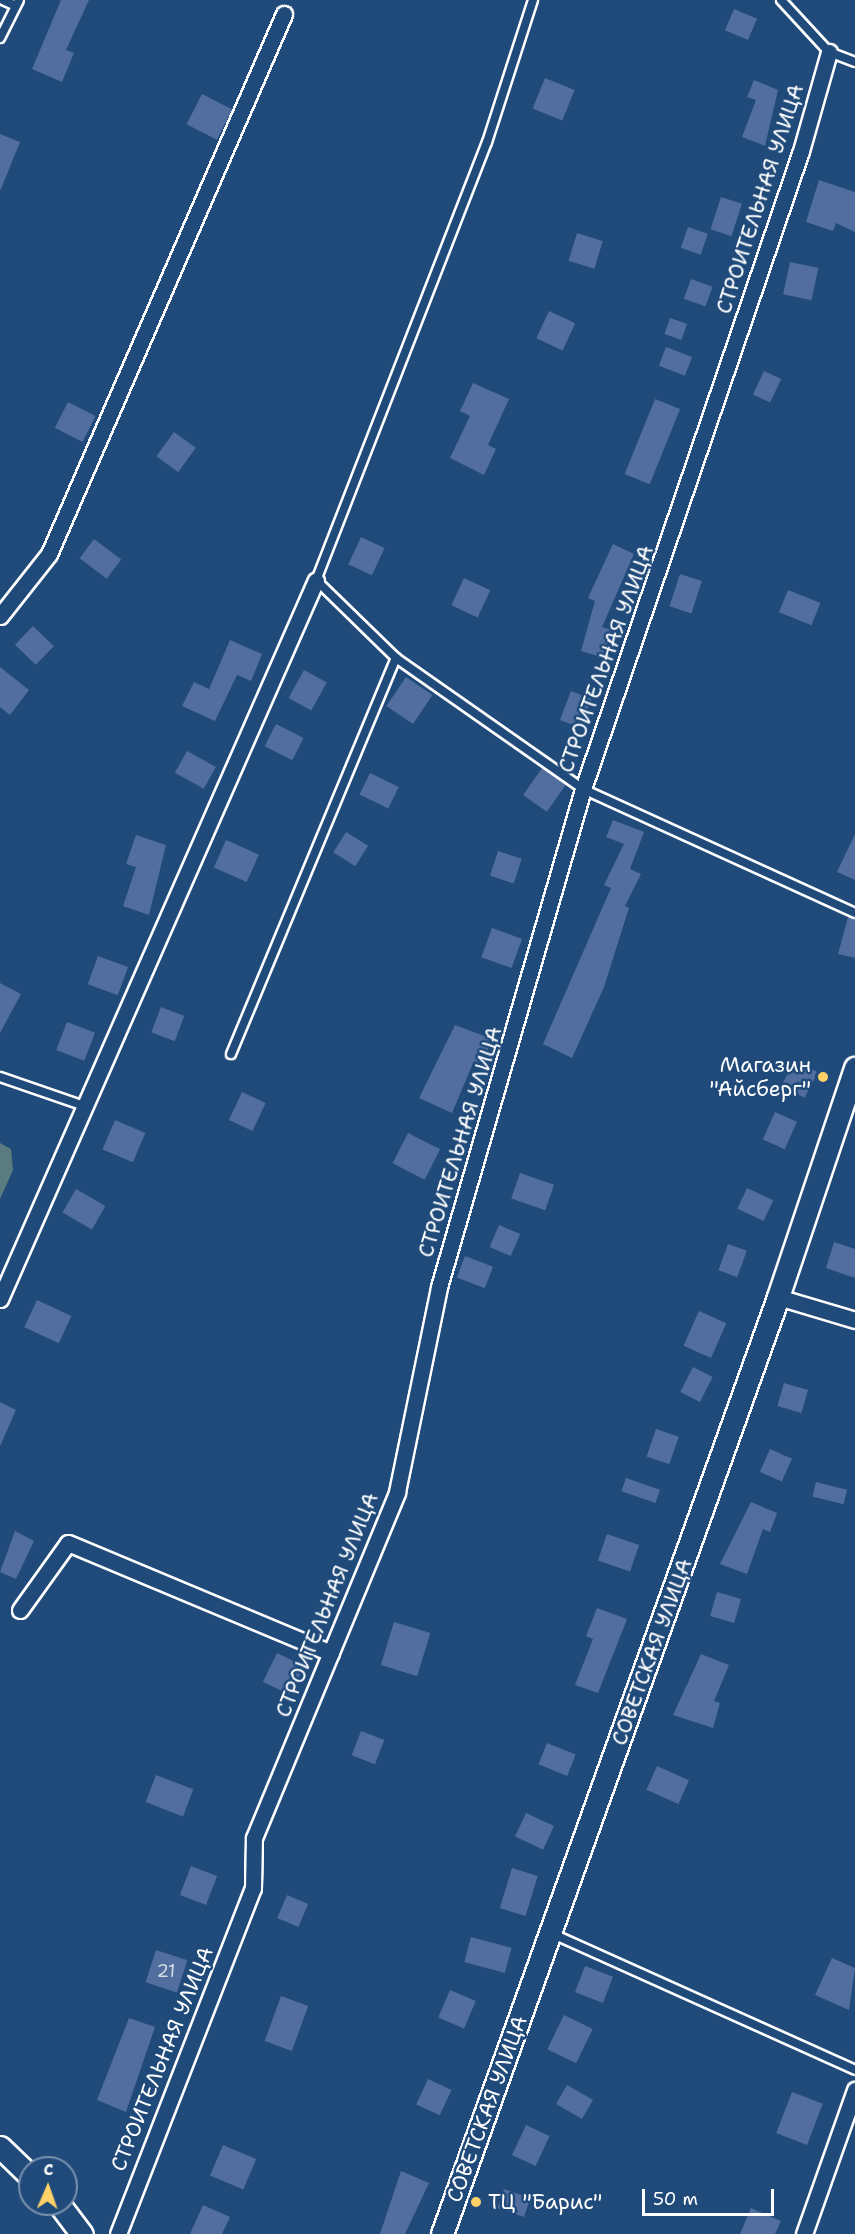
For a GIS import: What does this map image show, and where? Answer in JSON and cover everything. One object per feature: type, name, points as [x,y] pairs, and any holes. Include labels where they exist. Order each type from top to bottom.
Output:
[{"type":"main road","name":"СОВЕТСКАЯ УЛИЦА","points":[[442,2234],[778,1297],[855,1068]]},
{"type":"main road","points":[[0,2147],[18,2164]]},
{"type":"main road","points":[[68,2216],[82,2234]]},
{"type":"street","points":[[0,616],[49,554],[284,14]]},
{"type":"street","name":"СТРОИТЕЛЬНАЯ УЛИЦА","points":[[118,2234],[253,1888],[254,1838],[396,1492],[439,1287],[583,789],[801,151],[829,52]]},
{"type":"street","points":[[0,1299],[316,580]]},
{"type":"street","points":[[778,1297],[855,1320]]},
{"type":"street","points":[[20,1610],[68,1543],[331,1653]]},
{"type":"street","points":[[804,2234],[855,2091]]},
{"type":"lane","points":[[0,38],[17,3],[3,0]]},
{"type":"lane","points":[[533,0],[487,142],[316,580],[396,658],[583,789],[855,913]]},
{"type":"lane","points":[[781,0],[829,52],[855,62]]},
{"type":"lane","points":[[231,1054],[396,658]]},
{"type":"lane","points":[[0,1077],[84,1106]]},
{"type":"lane","points":[[551,1934],[855,2070]]},
{"type":"green space","points":[[0,1143],[11,1149],[13,1170],[0,1199]]},
{"type":"building","points":[[61,0],[89,0],[66,50],[74,53],[62,82],[32,69]]},
{"type":"building","points":[[734,9],[757,19],[748,40],[725,30]]},
{"type":"building","points":[[545,78],[575,90],[562,121],[533,109]]},
{"type":"building","points":[[754,80],[778,90],[765,146],[742,137],[756,100],[747,97]]},
{"type":"building","points":[[202,94],[232,109],[217,140],[187,124]]},
{"type":"building","points":[[0,134],[20,142],[1,189],[0,189]]},
{"type":"building","points":[[819,180],[855,192],[855,232],[836,223],[833,231],[806,222]]},
{"type":"building","points":[[721,197],[742,204],[731,236],[710,229]]},
{"type":"building","points":[[688,227],[708,234],[701,255],[681,248]]},
{"type":"building","points":[[577,233],[603,241],[594,269],[569,261]]},
{"type":"building","points":[[790,262],[818,268],[812,300],[783,294]]},
{"type":"building","points":[[691,279],[713,287],[705,307],[684,299]]},
{"type":"building","points":[[549,311],[575,323],[563,350],[536,338]]},
{"type":"building","points":[[670,318],[687,324],[681,340],[664,334]]},
{"type":"building","points":[[666,347],[692,357],[685,376],[659,366]]},
{"type":"building","points":[[764,371],[781,379],[770,403],[753,395]]},
{"type":"building","points":[[473,383],[509,399],[488,445],[496,449],[484,475],[450,458],[470,416],[460,411]]},
{"type":"building","points":[[655,399],[680,409],[650,484],[625,474]]},
{"type":"building","points":[[68,402],[96,416],[82,442],[55,428]]},
{"type":"building","points":[[174,432],[196,448],[178,472],[156,456]]},
{"type":"building","points":[[361,537],[385,548],[372,575],[348,564]]},
{"type":"building","points":[[94,539],[121,559],[107,579],[80,558]]},
{"type":"building","points":[[613,544],[634,554],[602,627],[611,630],[604,658],[581,651],[595,601],[588,598]]},
{"type":"building","points":[[680,574],[702,581],[691,613],[669,606]]},
{"type":"building","points":[[464,578],[490,590],[478,617],[451,605]]},
{"type":"building","points":[[788,590],[820,603],[811,625],[779,612]]},
{"type":"building","points":[[33,626],[54,646],[36,665],[15,645]]},
{"type":"building","points":[[230,640],[262,654],[251,681],[237,675],[215,721],[182,706],[194,682],[209,689]]},
{"type":"building","points":[[0,667],[29,690],[10,715],[0,707]]},
{"type":"building","points":[[304,670],[327,683],[311,711],[288,698]]},
{"type":"building","points":[[406,677],[433,695],[413,724],[386,706]]},
{"type":"building","points":[[571,691],[592,699],[580,728],[560,720]]},
{"type":"building","points":[[276,724],[304,738],[292,760],[265,746]]},
{"type":"building","points":[[187,751],[216,767],[204,789],[175,773]]},
{"type":"building","points":[[542,768],[566,785],[547,812],[523,795]]},
{"type":"building","points":[[370,773],[399,787],[388,809],[359,795]]},
{"type":"building","points":[[613,820],[644,832],[630,869],[641,874],[625,906],[629,908],[604,987],[572,1058],[543,1044],[611,888],[604,885],[624,844],[606,837]]},
{"type":"building","points":[[346,832],[368,846],[355,866],[333,852]]},
{"type":"building","points":[[855,834],[855,880],[837,872]]},
{"type":"building","points":[[136,835],[166,845],[149,915],[123,906],[136,867],[126,864]]},
{"type":"building","points":[[226,840],[259,855],[247,882],[214,867]]},
{"type":"building","points":[[498,851],[522,859],[514,883],[490,876]]},
{"type":"building","points":[[848,917],[855,919],[855,958],[838,954]]},
{"type":"building","points":[[492,928],[522,939],[511,968],[481,957]]},
{"type":"building","points":[[98,956],[128,967],[118,995],[88,984]]},
{"type":"building","points":[[0,983],[21,994],[0,1033]]},
{"type":"building","points":[[161,1007],[184,1016],[175,1041],[151,1032]]},
{"type":"building","points":[[67,1022],[95,1033],[84,1061],[56,1050]]},
{"type":"building","points":[[455,1025],[492,1039],[482,1064],[474,1061],[452,1113],[419,1098]]},
{"type":"building","points":[[795,1060],[818,1072],[804,1098],[781,1086]]},
{"type":"building","points":[[242,1092],[266,1103],[252,1131],[229,1120]]},
{"type":"building","points":[[775,1112],[797,1122],[785,1149],[763,1139]]},
{"type":"building","points":[[115,1120],[145,1133],[133,1162],[102,1149]]},
{"type":"building","points":[[408,1133],[440,1149],[425,1180],[393,1163]]},
{"type":"building","points":[[520,1173],[554,1185],[545,1210],[511,1199]]},
{"type":"building","points":[[747,1188],[773,1200],[764,1221],[737,1209]]},
{"type":"building","points":[[76,1189],[105,1206],[92,1229],[62,1212]]},
{"type":"building","points":[[499,1225],[520,1234],[511,1256],[490,1247]]},
{"type":"building","points":[[834,1242],[855,1249],[855,1278],[826,1268]]},
{"type":"building","points":[[728,1244],[747,1251],[737,1277],[718,1270]]},
{"type":"building","points":[[465,1256],[493,1267],[485,1288],[457,1277]]},
{"type":"building","points":[[37,1300],[71,1316],[59,1343],[24,1327]]},
{"type":"building","points":[[699,1311],[726,1323],[711,1358],[684,1346]]},
{"type":"building","points":[[693,1367],[713,1377],[700,1402],[680,1392]]},
{"type":"building","points":[[784,1383],[808,1390],[801,1413],[777,1406]]},
{"type":"building","points":[[0,1402],[16,1410],[0,1446]]},
{"type":"building","points":[[656,1429],[679,1437],[669,1464],[647,1456]]},
{"type":"building","points":[[770,1449],[792,1459],[782,1482],[760,1472]]},
{"type":"building","points":[[626,1478],[660,1490],[655,1503],[621,1491]]},
{"type":"building","points":[[816,1482],[847,1490],[843,1504],[812,1497]]},
{"type":"building","points":[[751,1502],[777,1513],[770,1532],[763,1529],[747,1574],[720,1564]]},
{"type":"building","points":[[15,1531],[34,1541],[16,1579],[0,1572]]},
{"type":"building","points":[[607,1534],[639,1545],[630,1572],[598,1560]]},
{"type":"building","points":[[717,1592],[741,1599],[734,1623],[710,1616]]},
{"type":"building","points":[[597,1608],[627,1619],[598,1693],[575,1685],[593,1639],[586,1636]]},
{"type":"building","points":[[394,1622],[430,1633],[417,1676],[381,1665]]},
{"type":"building","points":[[277,1653],[304,1666],[290,1695],[263,1682]]},
{"type":"building","points":[[701,1654],[729,1665],[714,1701],[720,1703],[713,1728],[673,1715]]},
{"type":"building","points":[[361,1731],[384,1740],[375,1764],[352,1755]]},
{"type":"building","points":[[547,1743],[576,1755],[567,1776],[538,1764]]},
{"type":"building","points":[[657,1766],[689,1780],[678,1804],[646,1790]]},
{"type":"building","points":[[156,1775],[193,1789],[183,1816],[146,1802]]},
{"type":"building","points":[[526,1813],[554,1826],[543,1850],[515,1837]]},
{"type":"building","points":[[191,1866],[217,1876],[206,1905],[180,1895]]},
{"type":"building","points":[[512,1868],[538,1876],[526,1916],[500,1908]]},
{"type":"building","points":[[287,1895],[308,1904],[298,1927],[277,1918]]},
{"type":"building","points":[[471,1937],[512,1948],[505,1973],[464,1962]]},
{"type":"building","points":[[156,1950],[187,1960],[177,1993],[145,1982]]},
{"type":"building","points":[[832,1958],[855,1968],[849,2010],[815,1995]]},
{"type":"building","points":[[585,1966],[613,1977],[603,2003],[575,1992]]},
{"type":"building","points":[[450,1990],[476,2001],[464,2029],[438,2018]]},
{"type":"building","points":[[281,1996],[308,2006],[292,2051],[265,2041]]},
{"type":"building","points":[[564,2015],[593,2029],[576,2063],[547,2049]]},
{"type":"building","points":[[129,2018],[155,2027],[126,2112],[97,2100]]},
{"type":"building","points":[[428,2079],[452,2090],[440,2115],[416,2104]]},
{"type":"building","points":[[567,2085],[593,2100],[582,2119],[556,2104]]},
{"type":"building","points":[[792,2092],[823,2104],[807,2145],[776,2133]]},
{"type":"building","points":[[526,2125],[550,2136],[536,2166],[512,2155]]},
{"type":"building","points":[[223,2145],[256,2159],[243,2189],[210,2175]]},
{"type":"building","points":[[401,2171],[429,2183],[405,2234],[380,2234]]},
{"type":"building","points":[[504,2189],[530,2198],[524,2217],[497,2208]]},
{"type":"building","points":[[203,2205],[230,2217],[222,2234],[190,2234]]},
{"type":"building","points":[[751,2208],[781,2221],[775,2234],[740,2234]]},
{"type":"place","name":"Магазин \"Айсберг\"","points":[[823,1077]]},
{"type":"place","name":"ТЦ \"Барис\"","points":[[476,2202]]}]
